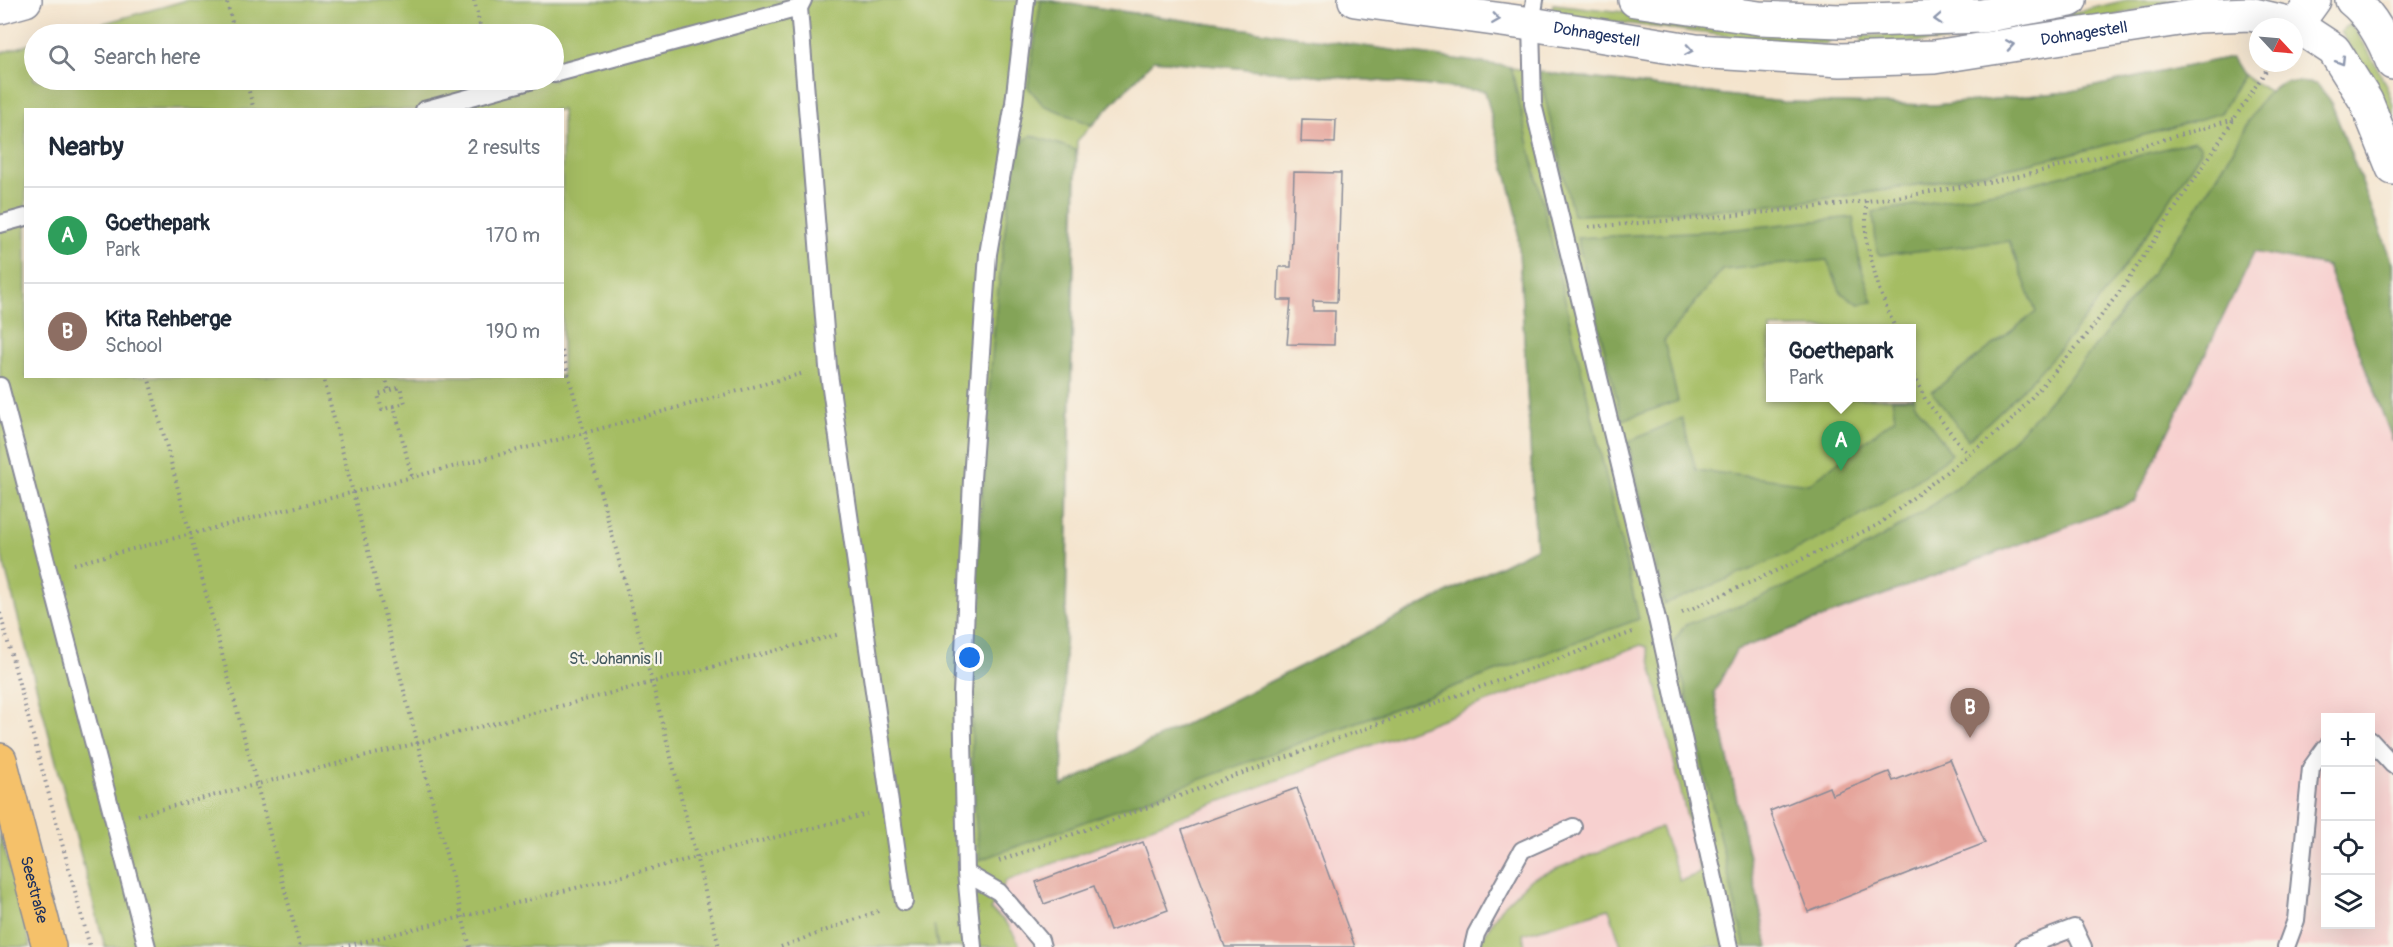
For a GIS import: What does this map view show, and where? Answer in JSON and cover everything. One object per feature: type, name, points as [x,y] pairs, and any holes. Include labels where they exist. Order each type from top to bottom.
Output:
[{"type":"main road","name":"Seestraße","points":[[0,760],[49,947]]},
{"type":"street","points":[[0,7],[25,0]]},
{"type":"street","name":"Dohnagestell","points":[[1355,0],[1533,12],[1696,51],[1841,60],[1934,57],[2198,16],[2305,12],[2334,50],[2366,101],[2393,168]]},
{"type":"street","name":"Dohnagestell","points":[[1635,0],[1759,18],[1841,21],[1982,16],[2070,0]]},
{"type":"street","points":[[2352,0],[2363,8],[2384,41],[2393,63]]},
{"type":"lane","points":[[973,947],[966,873],[962,694],[973,467],[988,254],[1014,103],[1026,0]]},
{"type":"lane","points":[[564,71],[801,4],[828,367],[904,902]]},
{"type":"lane","points":[[1533,12],[1533,104],[1658,623],[1729,947]]},
{"type":"lane","points":[[1841,21],[1841,60]]},
{"type":"lane","points":[[431,108],[497,90]]},
{"type":"lane","points":[[0,224],[24,218]]},
{"type":"lane","points":[[0,387],[147,947]]},
{"type":"lane","points":[[2375,745],[2393,765]]},
{"type":"lane","points":[[2286,947],[2296,920],[2311,768],[2321,753]]},
{"type":"lane","points":[[1473,947],[1476,934],[1522,850],[1573,827]]},
{"type":"lane","points":[[966,873],[999,892],[1046,945]]},
{"type":"lane","points":[[2024,947],[2074,928],[2082,947]]},
{"type":"path","points":[[474,0],[480,24]]},
{"type":"path","points":[[226,3],[232,24]]},
{"type":"path","points":[[966,873],[1658,623],[1878,525],[2008,424],[2086,336],[2126,283],[2265,72]]},
{"type":"path","points":[[249,90],[253,108]]},
{"type":"path","points":[[1562,230],[1776,212],[1866,201],[2031,174],[2138,148],[2234,119]]},
{"type":"path","points":[[1866,201],[1866,240],[1880,289],[1893,324]]},
{"type":"path","points":[[564,358],[652,682],[719,947]]},
{"type":"path","points":[[48,571],[584,433],[828,367]]},
{"type":"path","points":[[149,378],[300,947]]},
{"type":"path","points":[[324,378],[470,947]]},
{"type":"path","points":[[386,378],[389,391]]},
{"type":"path","points":[[1916,380],[1925,399],[1968,455]]},
{"type":"path","points":[[400,387],[405,403],[394,406],[382,410],[378,395],[400,387]]},
{"type":"path","points":[[394,406],[412,477]]},
{"type":"path","points":[[0,613],[90,947]]},
{"type":"path","points":[[114,821],[257,782],[864,628]]},
{"type":"path","points":[[343,947],[891,808]]},
{"type":"path","points":[[781,947],[904,902]]},
{"type":"shaded area","points":[[2254,252],[2327,266],[2393,441],[2393,947],[1768,947],[1714,693],[1736,650],[2135,501]]},
{"type":"shaded area","points":[[1641,645],[1647,647],[1717,947],[982,947],[990,910],[1006,881]]},
{"type":"green space","name":"St. Johannis II","points":[[187,0],[1046,0],[1539,72],[1782,102],[1935,105],[2068,92],[2226,58],[2248,78],[2272,92],[2300,99],[2330,100],[2393,263],[2393,441],[2327,266],[2254,252],[2135,501],[1736,650],[1714,693],[1768,947],[1619,947],[1621,945],[1609,909],[1523,934],[1525,947],[1477,947],[1500,909],[1531,879],[1661,827],[1680,881],[1700,873],[1647,647],[1641,645],[1006,881],[990,910],[1008,926],[1020,947],[938,947],[934,925],[937,947],[105,947],[0,549],[0,53],[24,46],[24,90],[564,90],[564,24],[101,24]],"holes":[[[1154,60],[1485,91],[1517,215],[1536,548],[1062,786],[1077,141]]]},
{"type":"green space","points":[[1041,0],[1511,67],[1639,619],[980,860],[975,815],[971,724],[976,589],[988,409],[999,277],[1011,189],[1018,145],[1031,135],[1076,150],[1062,786],[1536,548],[1517,215],[1485,91],[1154,60],[1092,125],[1043,105],[1028,87]]},
{"type":"green space","points":[[2127,0],[2177,0],[2088,22],[1989,40],[1861,44],[1862,36],[1947,33],[2033,22]]},
{"type":"green space","points":[[1553,4],[1829,35],[1831,39],[1825,44],[1728,36],[1551,14]]},
{"type":"green space","points":[[2349,24],[2368,51],[2387,88],[2393,107],[2393,136],[2358,59],[2341,32]]},
{"type":"green space","points":[[2232,58],[2243,76],[2221,113],[2058,157],[1893,189],[1781,204],[1703,210],[1573,215],[1539,72],[1782,102],[1935,105],[2068,92]]},
{"type":"green space","points":[[2286,81],[2317,84],[2330,100],[2393,263],[2393,441],[2327,266],[2254,252],[2135,501],[1736,650],[1714,693],[1768,947],[1745,947],[1674,641],[1685,625],[1786,586],[1835,563],[1883,536],[1929,507],[1973,474],[2014,438],[2051,399],[2125,308],[2215,180],[2262,100],[2269,92]]},
{"type":"green space","points":[[2194,141],[2201,146],[2201,151],[2150,229],[2096,305],[2036,376],[1968,440],[1932,392],[2036,312],[2009,241],[1880,255],[1877,252],[1873,212],[2006,190]]},
{"type":"green space","points":[[1853,217],[1860,264],[1873,302],[1859,304],[1841,293],[1827,260],[1722,270],[1664,341],[1678,401],[1622,420],[1577,238],[1727,230]]},
{"type":"green space","points":[[1893,402],[1914,402],[1952,454],[1884,502],[1814,541],[1741,574],[1664,604],[1628,442],[1682,418],[1696,470],[1809,484],[1895,418]]},
{"type":"green space","points":[[0,832],[31,947],[0,947]]},
{"type":"building","points":[[1302,119],[1336,120],[1335,143],[1301,142]]},
{"type":"building","points":[[1294,172],[1341,173],[1337,302],[1313,301],[1313,311],[1335,311],[1334,345],[1287,344],[1291,300],[1278,300],[1279,267],[1291,267]]},
{"type":"building","points":[[1950,759],[1985,843],[1808,912],[1770,811],[1829,787],[1832,795],[1889,772],[1893,781]]},
{"type":"building","points":[[1297,788],[1355,947],[1225,947],[1182,830]]},
{"type":"building","points":[[1143,842],[1168,910],[1110,931],[1094,886],[1044,904],[1036,882]]},
{"type":"place","name":"Goethepark","points":[[1841,471]]},
{"type":"place","name":"Kita Rehberge","points":[[1970,738]]}]
